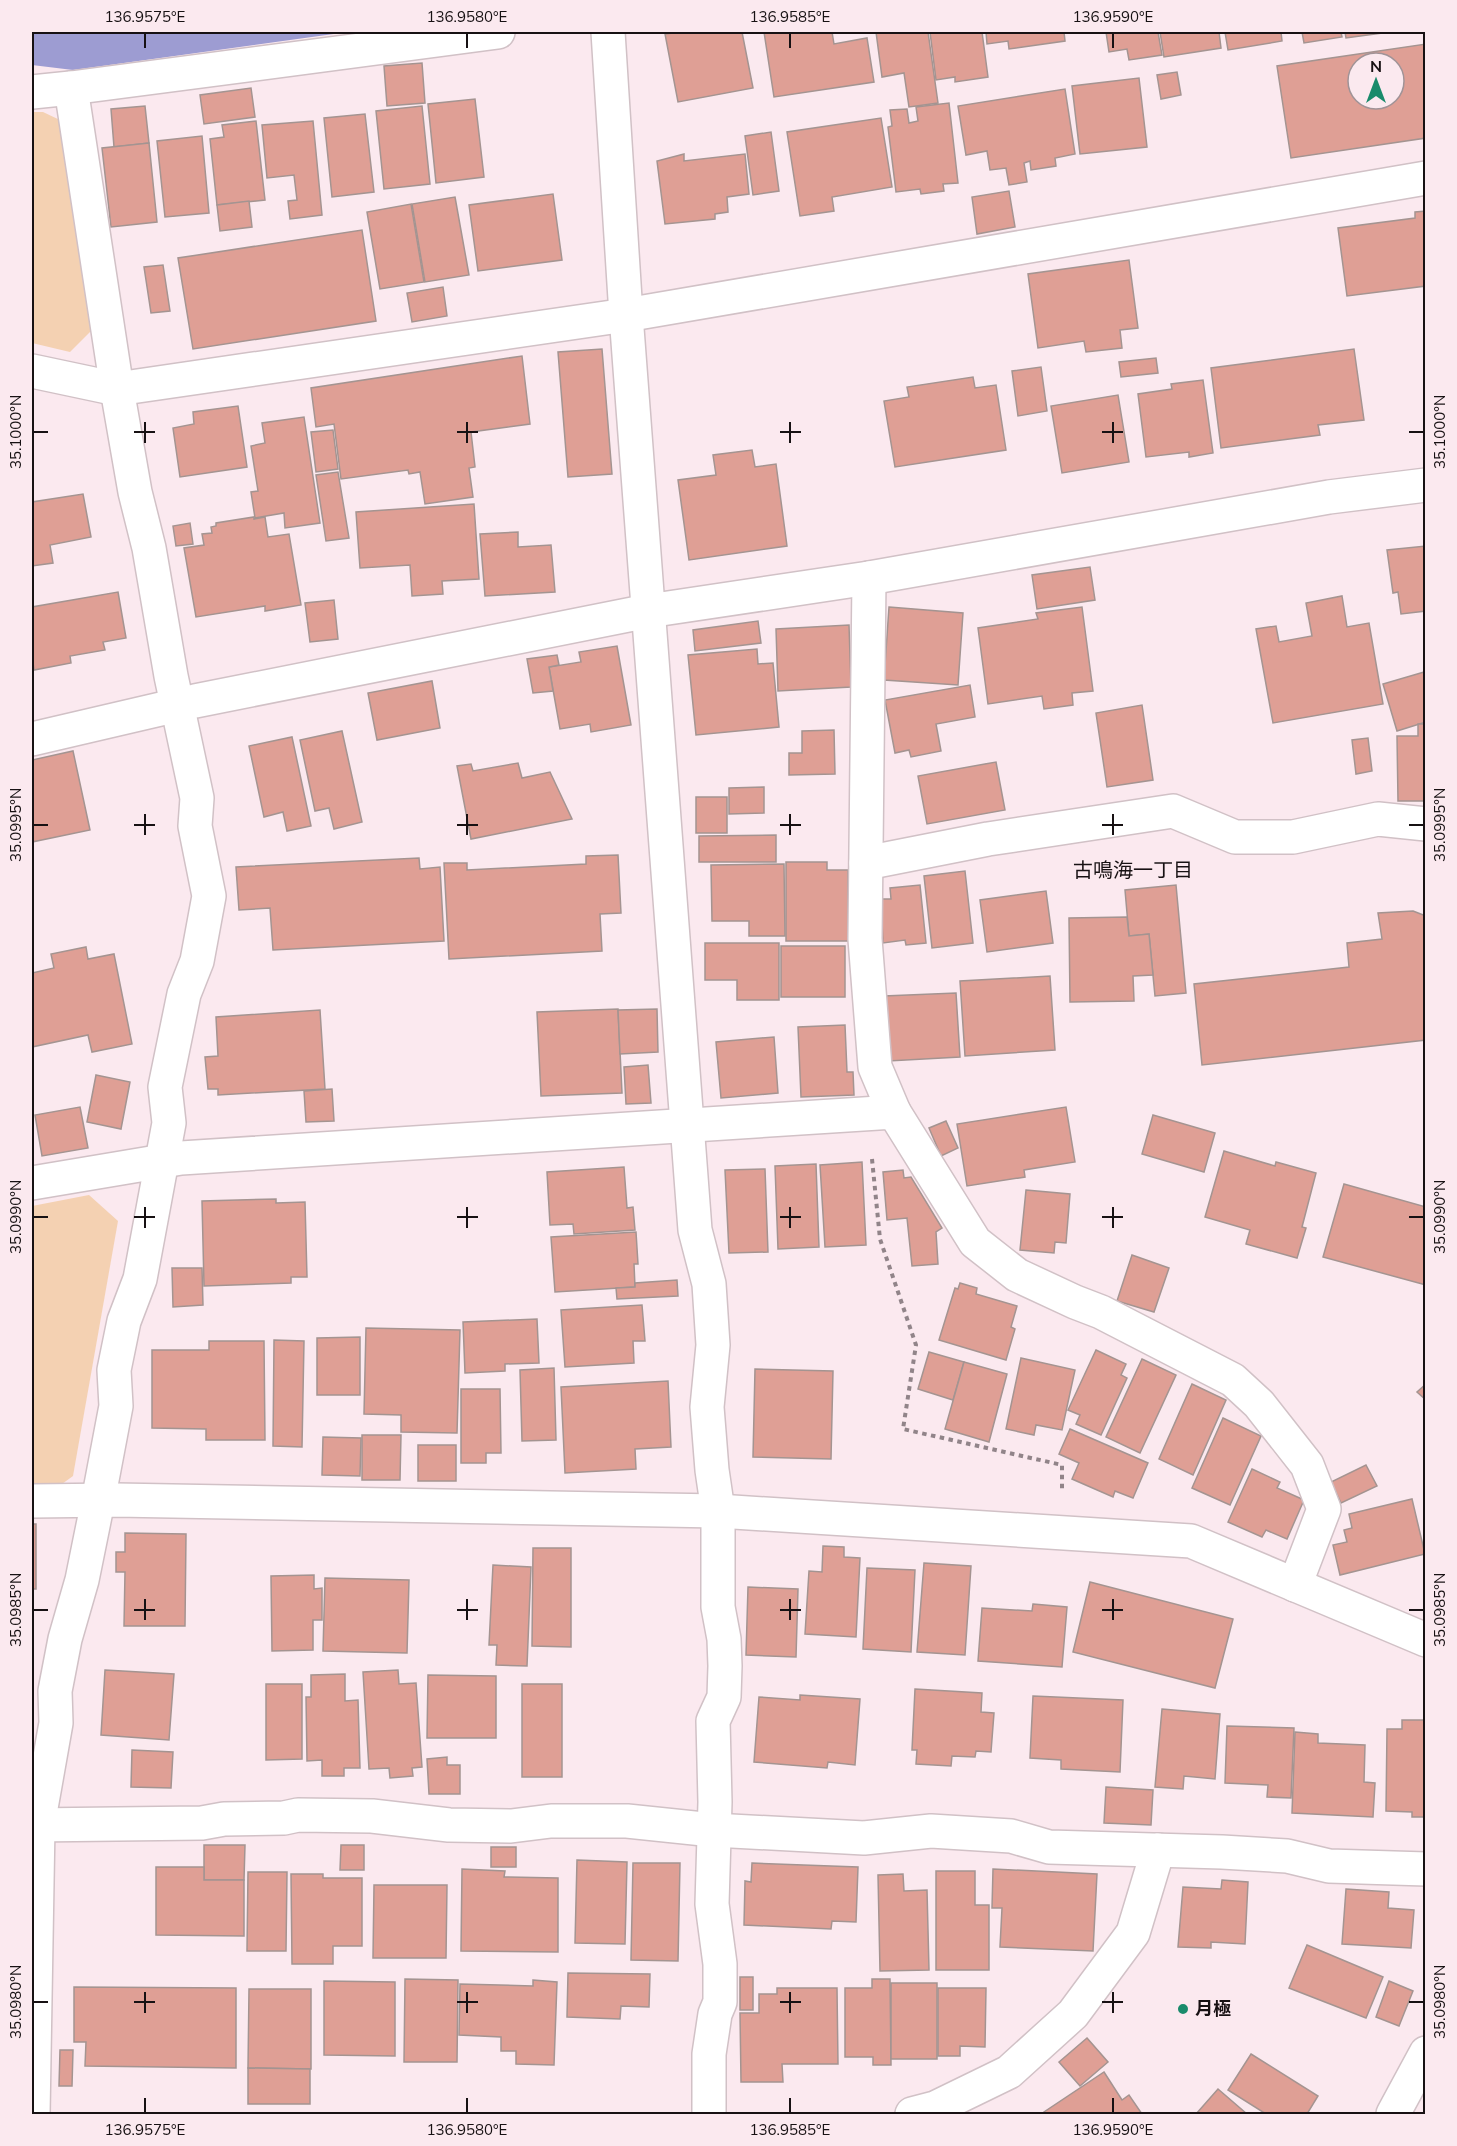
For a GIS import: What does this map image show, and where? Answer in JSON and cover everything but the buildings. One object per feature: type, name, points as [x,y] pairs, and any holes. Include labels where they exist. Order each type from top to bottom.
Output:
[{"type":"street","points":[[32,92],[498,32]]},
{"type":"street","points":[[608,32],[626,315],[694,1230],[709,1284],[713,1345],[707,1407],[718,1511],[718,1607],[724,1639],[725,1677],[724,1697],[713,1721],[712,1904],[720,1964],[720,2002],[714,2014],[709,2054],[709,2115]]},
{"type":"street","points":[[33,2115],[35,1825],[56,1723],[55,1691],[65,1639],[82,1580],[116,1406],[114,1370],[124,1321],[140,1279],[169,1123],[165,1087],[183,994],[197,962],[209,896],[195,826],[197,798],[117,389],[71,88]]},
{"type":"street","points":[[32,370],[117,389],[626,315],[1425,178]]},
{"type":"street","points":[[32,739],[177,705],[648,611],[869,578],[1329,497],[1425,485]]},
{"type":"street","points":[[869,578],[865,939],[874,1067],[881,1113],[975,1242],[1017,1275],[1101,1312],[1233,1380],[1259,1404],[1307,1466],[1324,1509],[1295,1585]]},
{"type":"street","points":[[866,862],[988,839],[1173,812],[1235,837],[1293,837],[1378,819],[1425,824]]},
{"type":"street","points":[[32,1183],[162,1161],[881,1113]]},
{"type":"street","points":[[32,1501],[718,1511],[1191,1541],[1425,1640]]},
{"type":"street","points":[[35,1825],[202,1823],[224,1819],[284,1818],[308,1815],[372,1816],[449,1825],[511,1826],[551,1821],[627,1821],[713,1830],[864,1838],[931,1831],[1011,1836],[1049,1847],[1211,1851],[1287,1856],[1329,1866],[1425,1869]]},
{"type":"street","points":[[912,2115],[934,2108],[1009,2072],[1073,2014],[1133,1933],[1158,1850]]},
{"type":"street","points":[[1393,2115],[1425,2053]]},
{"type":"path","points":[[881,1113],[880,1239],[916,1345],[903,1429],[1062,1466],[1062,1532]]},
{"type":"shaded area","points":[[32,112],[43,112],[62,121],[96,326],[70,352],[32,343]]},
{"type":"shaded area","points":[[89,1195],[118,1221],[73,1476],[55,1489],[32,1489],[32,1206]]},
{"type":"water","points":[[32,32],[348,32],[73,70],[32,65]]},
{"type":"place","name":"月極","points":[[1183,2009]]},
{"type":"district","name":"古鳴海一丁目","points":[[1133,870]]}]
